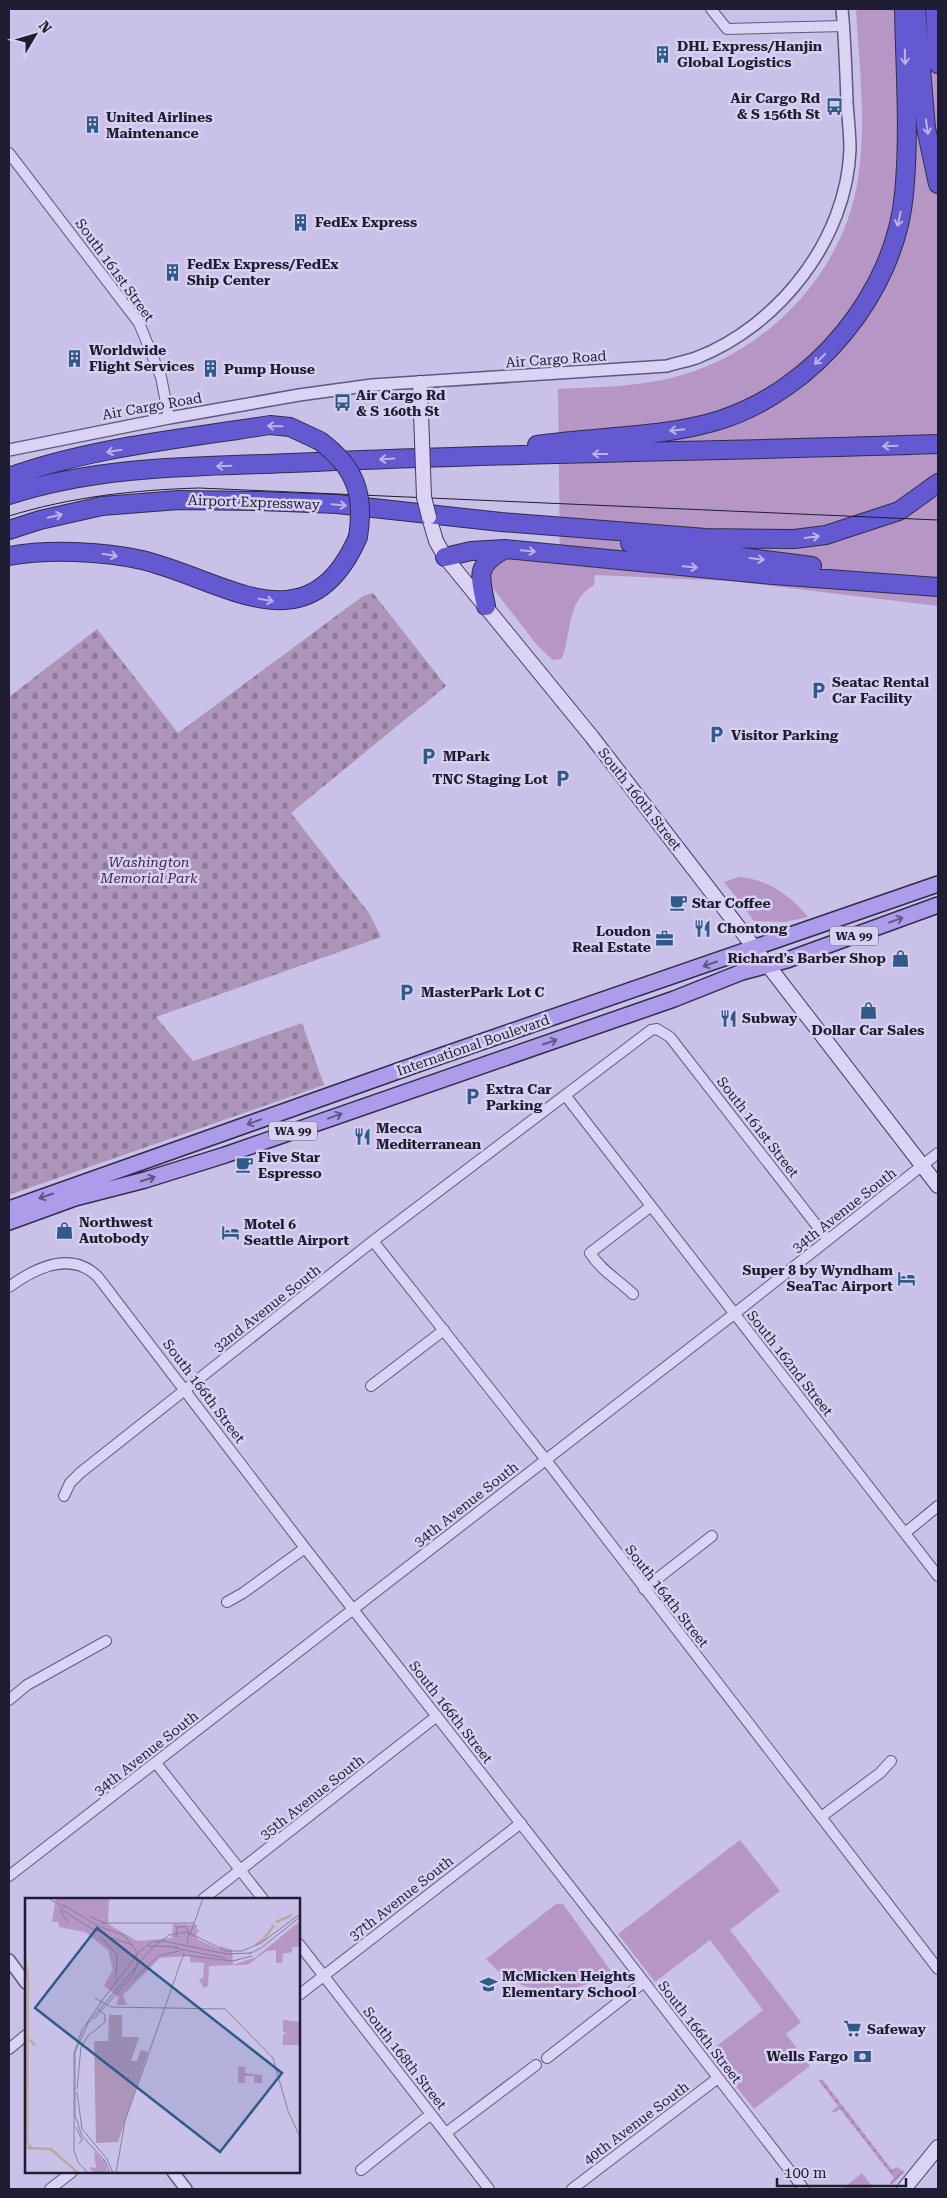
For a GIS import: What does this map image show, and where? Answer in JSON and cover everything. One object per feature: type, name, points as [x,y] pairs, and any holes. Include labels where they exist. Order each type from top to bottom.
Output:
[{"type":"highway","points":[[470,455],[552,443],[685,429],[721,419],[747,409],[777,392],[808,370],[837,342],[865,305],[885,264],[897,229],[904,195],[904,9]]},
{"type":"highway","points":[[916,9],[926,128],[938,184]]},
{"type":"highway","points":[[935,9],[938,64]]},
{"type":"highway","points":[[9,477],[41,465],[86,455],[270,425],[290,427],[320,441],[336,453],[356,483],[361,505],[358,537],[350,556],[326,582],[297,600],[283,602],[242,594],[142,560],[102,554],[45,553],[9,556]]},
{"type":"highway","points":[[9,495],[56,482],[108,473],[163,468],[470,455],[649,454],[938,444]]},
{"type":"highway","points":[[501,522],[706,538],[794,539],[826,535],[862,525],[899,511],[938,483]]},
{"type":"highway","name":"Airport Expressway","points":[[9,530],[40,520],[102,506],[179,500],[337,504],[501,522]]},
{"type":"highway","points":[[501,522],[531,531],[938,582]]},
{"type":"highway","points":[[445,557],[471,552],[505,549],[938,587]]},
{"type":"highway","points":[[486,606],[481,569],[489,558],[505,549]]},
{"type":"main road","name":"South 160th Street","points":[[420,383],[424,497],[431,529],[445,557],[592,737],[938,1186]]},
{"type":"main road","name":"International Boulevard","points":[[9,1208],[938,884]]},
{"type":"main road","name":"International Boulevard","points":[[9,1222],[75,1198],[145,1180],[225,1155],[674,999],[742,972],[768,965],[938,905]]},
{"type":"main road","points":[[904,2189],[938,2147]]},
{"type":"street","points":[[711,9],[727,29],[844,26]]},
{"type":"street","name":"Air Cargo Road","points":[[9,450],[169,418],[299,395],[372,385],[667,366],[696,358],[724,344],[753,325],[778,304],[798,282],[826,240],[845,185],[850,150],[842,9]]},
{"type":"street","name":"South 161st Street","points":[[9,153],[139,323],[161,377],[169,418]]},
{"type":"street","name":"32nd Avenue South","points":[[64,1496],[70,1484],[80,1473],[373,1241],[644,1033],[658,1029],[664,1032]]},
{"type":"street","name":"South 161st Street","points":[[664,1032],[828,1240]]},
{"type":"street","name":"South 162nd Street","points":[[565,1095],[938,1576]]},
{"type":"street","name":"34th Avenue South","points":[[9,1876],[734,1314],[938,1153]]},
{"type":"street","points":[[632,1294],[617,1278],[600,1268],[590,1253],[650,1207]]},
{"type":"street","name":"South 164th Street","points":[[373,1241],[546,1460],[938,1968]]},
{"type":"street","name":"South 166th Street","points":[[9,1287],[31,1273],[71,1262],[88,1267],[98,1277],[186,1389],[353,1609],[804,2189]]},
{"type":"street","points":[[371,1386],[444,1330]]},
{"type":"street","points":[[905,1533],[938,1506]]},
{"type":"street","points":[[644,1589],[712,1536]]},
{"type":"street","points":[[227,1602],[306,1548]]},
{"type":"street","points":[[9,1700],[27,1685],[106,1641]]},
{"type":"street","name":"35th Avenue South","points":[[204,1898],[437,1716]]},
{"type":"street","points":[[821,1817],[880,1773],[891,1761]]},
{"type":"street","points":[[156,1763],[262,1898]]},
{"type":"street","name":"37th Avenue South","points":[[300,1994],[521,1824]]},
{"type":"street","name":"South 168th Street","points":[[300,1945],[489,2189]]},
{"type":"street","points":[[9,1960],[25,1982]]},
{"type":"street","points":[[547,2058],[644,1982]]},
{"type":"street","points":[[9,2049],[25,2037]]},
{"type":"street","points":[[446,2133],[536,2064]]},
{"type":"street","name":"40th Avenue South","points":[[572,2189],[718,2078]]},
{"type":"street","points":[[361,2170],[431,2114]]},
{"type":"street","points":[[50,2189],[71,2173]]},
{"type":"street","points":[[174,2173],[186,2189]]},
{"type":"shaded area","points":[[856,9],[938,9],[938,606],[731,581],[595,575],[594,585],[585,591],[575,607],[563,656],[561,659],[553,660],[537,645],[491,586],[489,574],[492,567],[501,558],[560,563],[558,389],[643,383],[671,378],[706,367],[739,350],[770,328],[797,303],[820,274],[838,242],[852,207],[859,171],[862,110]]},
{"type":"shaded area","points":[[739,877],[759,881],[786,895],[808,917],[785,922],[754,921],[724,882]]},
{"type":"shaded area","points":[[740,1840],[780,1891],[730,1930],[801,2022],[786,2034],[810,2066],[754,2109],[709,2052],[763,2010],[710,1940],[655,1982],[618,1934]]},
{"type":"shaded area","points":[[556,1904],[563,1904],[611,1971],[579,1987],[546,1991],[530,1988],[515,1982],[486,1959]]},
{"type":"shaded area","points":[[822,2079],[892,2170],[897,2167],[904,2172],[891,2185],[890,2183],[894,2178],[840,2109],[834,2113],[832,2111],[838,2106],[819,2081]]},
{"type":"shaded area","points":[[862,2173],[874,2189],[842,2189]]},
{"type":"green space","name":"Washington Memorial Park","points":[[373,593],[446,686],[291,813],[369,913],[381,937],[156,1017],[193,1061],[302,1023],[324,1085],[9,1195],[9,697],[97,629],[178,733],[363,596]]},
{"type":"tram line","points":[[9,516],[79,499],[199,488],[938,520]]},
{"type":"place","name":"DHL Express/Hanjin Global Logistics","points":[[663,54]]},
{"type":"place","name":"Air Cargo Rd & S 156th St","points":[[834,106]]},
{"type":"place","name":"United Airlines Maintenance","points":[[92,125]]},
{"type":"place","name":"FedEx Express","points":[[301,222]]},
{"type":"place","name":"FedEx Express/FedEx Ship Center","points":[[173,272]]},
{"type":"place","name":"Worldwide Flight Services","points":[[75,358]]},
{"type":"place","name":"Pump House","points":[[210,369]]},
{"type":"place","name":"Air Cargo Rd & S 160th St","points":[[342,403]]},
{"type":"place","name":"Seatac Rental Car Facility","points":[[818,690]]},
{"type":"place","name":"Visitor Parking","points":[[717,735]]},
{"type":"place","name":"MPark","points":[[429,756]]},
{"type":"place","name":"TNC Staging Lot","points":[[562,779]]},
{"type":"place","name":"Star Coffee","points":[[678,903]]},
{"type":"place","name":"Chontong","points":[[703,928]]},
{"type":"place","name":"Loudon Real Estate","points":[[665,939]]},
{"type":"place","name":"Richard's Barber Shop","points":[[900,958]]},
{"type":"place","name":"MasterPark Lot C","points":[[407,992]]},
{"type":"place","name":"Dollar Car Sales","points":[[868,1010]]},
{"type":"place","name":"Subway","points":[[728,1018]]},
{"type":"place","name":"Extra Car Parking","points":[[472,1097]]},
{"type":"place","name":"Mecca Mediterranean","points":[[362,1136]]},
{"type":"place","name":"Five Star Espresso","points":[[244,1165]]},
{"type":"place","name":"Northwest Autobody","points":[[65,1230]]},
{"type":"place","name":"Motel 6 Seattle Airport","points":[[230,1232]]},
{"type":"place","name":"Super 8 by Wyndham SeaTac Airport","points":[[907,1278]]},
{"type":"place","name":"McMicken Heights Elementary School","points":[[488,1984]]},
{"type":"place","name":"Safeway","points":[[853,2029]]},
{"type":"place","name":"Wells Fargo","points":[[862,2056]]}]
